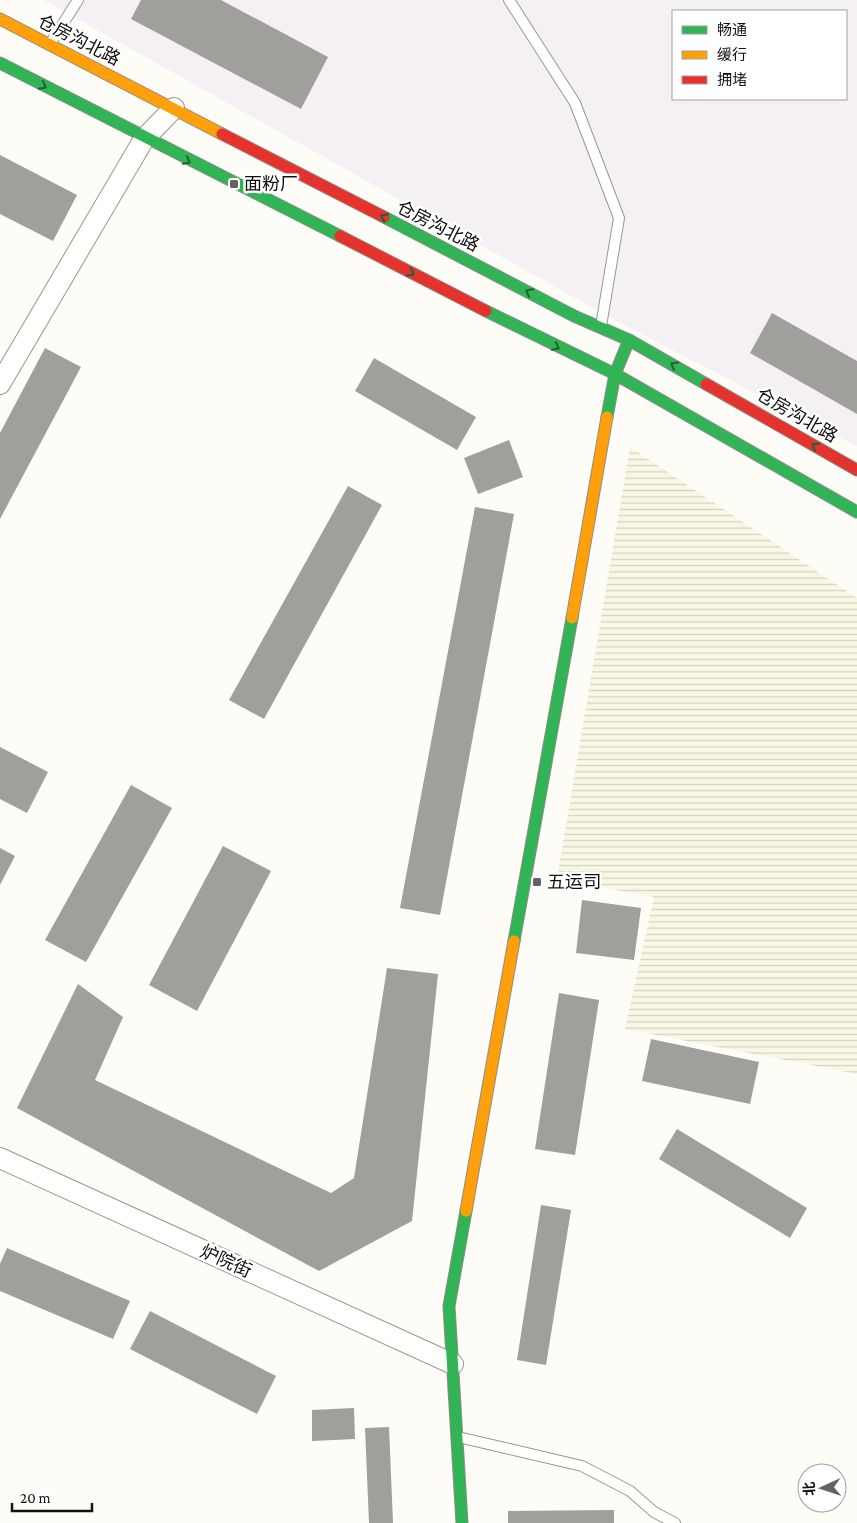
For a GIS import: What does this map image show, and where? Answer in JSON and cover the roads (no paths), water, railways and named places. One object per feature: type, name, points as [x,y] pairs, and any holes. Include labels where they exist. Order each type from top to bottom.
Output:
[{"type":"main road","name":"仓房沟北路","points":[[0,19],[574,316],[629,340],[857,470]]},
{"type":"main road","points":[[0,63],[144,139],[562,350],[615,374],[857,512]]},
{"type":"main road","points":[[462,1523],[449,1306],[615,374],[629,340]]},
{"type":"street","points":[[0,384],[144,139],[174,108]]},
{"type":"street","name":"炉院街","points":[[0,1158],[452,1364]]},
{"type":"lane","points":[[509,0],[575,104],[619,218],[600,327]]},
{"type":"lane","points":[[50,45],[76,1]]},
{"type":"lane","points":[[457,1436],[582,1466],[630,1491],[654,1512],[674,1523]]},
{"type":"place","name":"面粉厂","points":[[234,184]]},
{"type":"place","name":"五运司","points":[[537,882]]}]
